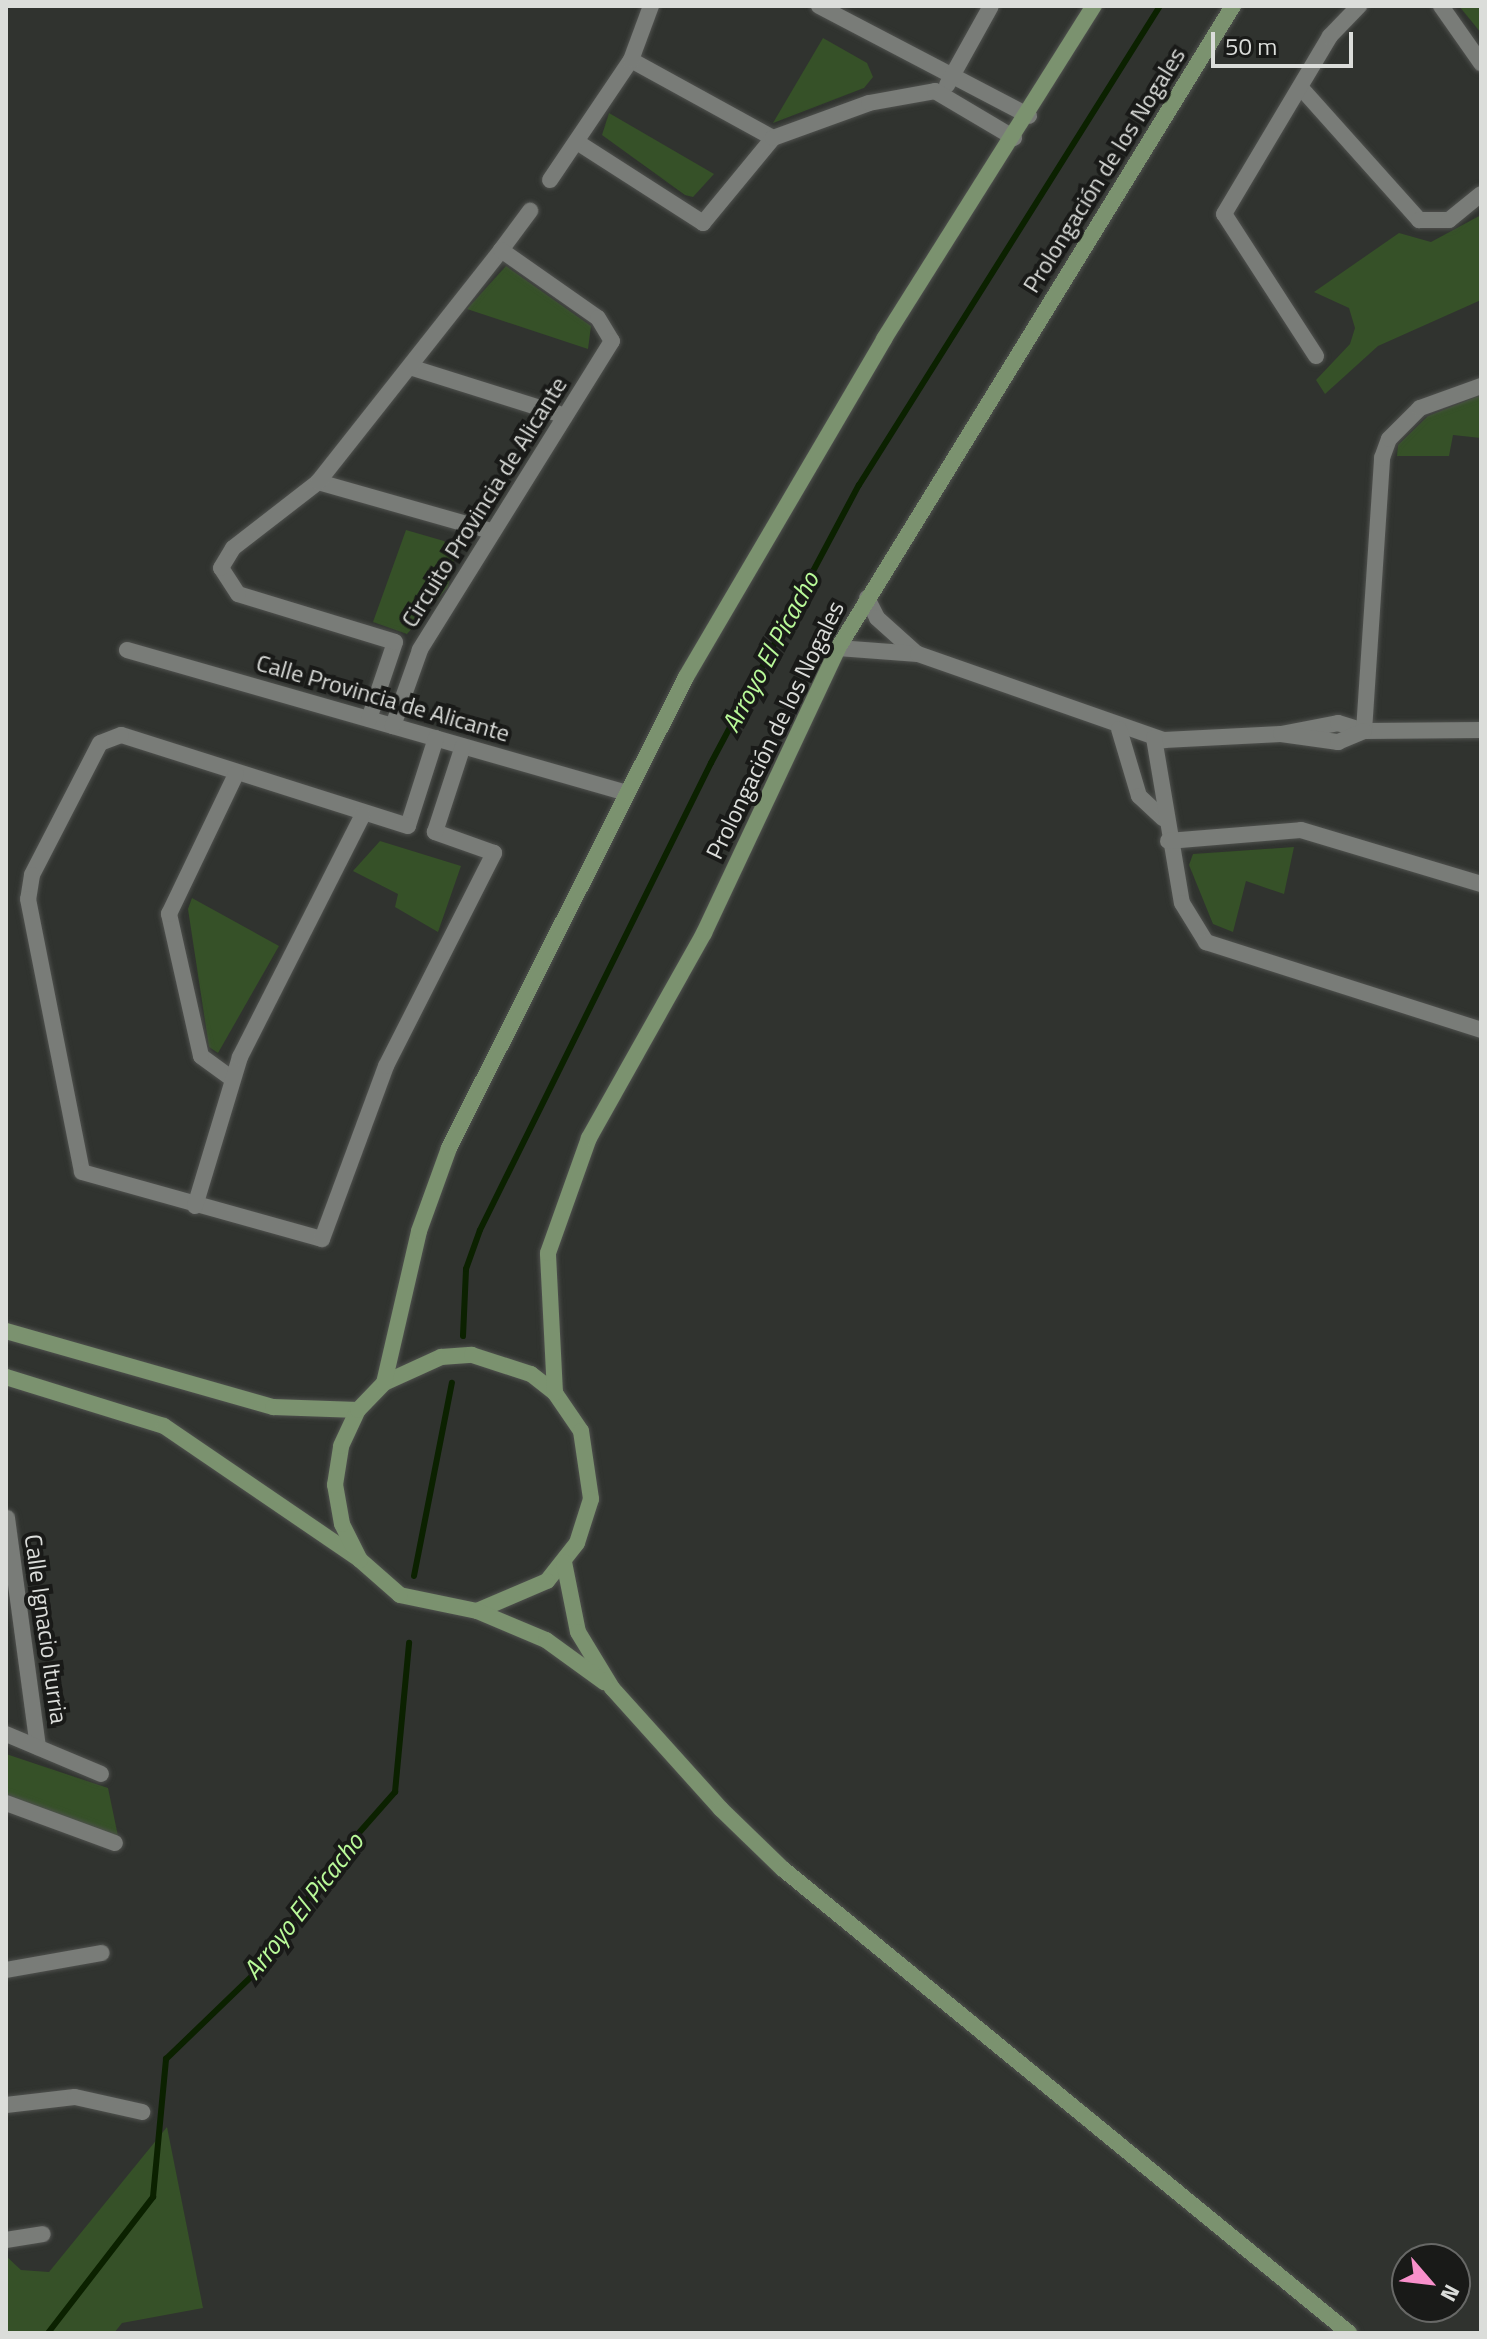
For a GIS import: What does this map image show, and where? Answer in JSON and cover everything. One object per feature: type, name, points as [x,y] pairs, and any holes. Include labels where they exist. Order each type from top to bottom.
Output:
[{"type":"main road","points":[[384,1383],[419,1231],[449,1148],[627,793],[737,584],[1029,116],[1094,6]]},
{"type":"main road","name":"Prolongación de los Nogales","points":[[555,1393],[545,1291],[561,1200],[704,933],[838,648],[1233,6]]},
{"type":"main road","points":[[6,1331],[273,1407],[358,1410]]},
{"type":"main road","name":"Prolongación de los Nogales","points":[[6,1377],[79,1396],[204,1449],[424,1606],[477,1611],[526,1595],[564,1562],[586,1521],[591,1476],[581,1431],[555,1393],[531,1374],[472,1355],[426,1362],[384,1383],[358,1410],[341,1446],[335,1485],[342,1524],[360,1560]]},
{"type":"main road","points":[[564,1562],[578,1632],[612,1688]]},
{"type":"main road","points":[[477,1611],[546,1640],[612,1688],[783,1869],[1349,2333]]},
{"type":"street","points":[[550,180],[631,60],[651,6]]},
{"type":"street","points":[[819,6],[1029,116]]},
{"type":"street","points":[[942,93],[991,6]]},
{"type":"street","points":[[1316,356],[1224,214],[1302,89],[1330,36],[1359,6]]},
{"type":"street","points":[[1441,6],[1481,63]]},
{"type":"street","points":[[631,60],[773,138]]},
{"type":"street","points":[[1302,89],[1419,220],[1439,224],[1481,194]]},
{"type":"street","points":[[577,142],[703,223],[773,138],[869,103],[942,93],[1014,138]]},
{"type":"street","name":"Circuito Provincia de Alicante","points":[[420,650],[238,594],[221,579],[224,557],[318,482],[413,368],[530,211]]},
{"type":"street","name":"Circuito Provincia de Alicante","points":[[393,726],[420,650],[613,334],[501,250]]},
{"type":"street","points":[[413,368],[565,416]]},
{"type":"street","points":[[1364,731],[1382,458],[1389,439],[1420,408],[1481,386]]},
{"type":"street","points":[[318,482],[491,531]]},
{"type":"street","points":[[867,598],[877,618],[918,654]]},
{"type":"street","name":"Circuito Provincia de Alicante","points":[[369,719],[395,642]]},
{"type":"street","points":[[838,648],[918,654],[1119,729],[1154,738],[1281,734],[1338,723],[1364,731],[1481,730]]},
{"type":"street","name":"Calle Provincia de Alicante","points":[[127,650],[627,793]]},
{"type":"street","points":[[1119,729],[1139,796],[1163,818]]},
{"type":"street","points":[[109,734],[363,815],[408,826],[494,853],[386,1066],[326,1232],[309,1238],[82,1172],[28,899],[32,875],[109,734]]},
{"type":"street","points":[[408,826],[436,738]]},
{"type":"street","points":[[1154,738],[1167,790],[1163,818],[1182,903],[1206,942],[1481,1030]]},
{"type":"street","points":[[435,832],[463,746]]},
{"type":"street","points":[[231,1078],[201,1056],[169,914],[236,774]]},
{"type":"street","points":[[195,1206],[231,1078],[363,815]]},
{"type":"street","points":[[1168,841],[1301,830],[1481,884]]},
{"type":"street","name":"Calle Ignacio Iturria","points":[[7,1518],[12,1584],[38,1747]]},
{"type":"street","points":[[6,1734],[101,1774]]},
{"type":"street","points":[[6,1803],[115,1843]]},
{"type":"street","points":[[7,1967],[101,1953]]},
{"type":"street","points":[[6,2105],[75,2097],[142,2112]]},
{"type":"street","points":[[6,2240],[43,2234]]},
{"type":"green space","points":[[1459,6],[1481,6],[1481,33]]},
{"type":"green space","points":[[823,38],[867,63],[873,77],[864,88],[773,123]]},
{"type":"green space","points":[[609,113],[714,174],[693,197],[685,195],[602,135]]},
{"type":"green space","points":[[1481,215],[1481,300],[1378,346],[1325,394],[1316,380],[1350,344],[1355,328],[1349,308],[1314,292],[1399,233],[1431,242]]},
{"type":"green space","points":[[506,266],[591,326],[588,349],[467,309]]},
{"type":"green space","points":[[1481,395],[1481,438],[1453,435],[1449,456],[1397,456],[1398,445],[1428,416]]},
{"type":"green space","points":[[406,530],[444,541],[455,555],[448,587],[407,634],[373,622]]},
{"type":"green space","points":[[380,841],[461,866],[438,932],[395,907],[398,894],[353,871]]},
{"type":"green space","points":[[1294,847],[1284,894],[1246,881],[1233,932],[1213,924],[1189,865],[1193,854]]},
{"type":"green space","points":[[192,898],[279,946],[218,1053],[209,1047],[188,909]]},
{"type":"green space","points":[[6,1754],[108,1788],[119,1841],[6,1800]]},
{"type":"green space","points":[[167,2127],[203,2308],[122,2323],[114,2333],[6,2333],[6,2256],[21,2270],[49,2272]]},
{"type":"waterway","name":"Arroyo El Picacho","points":[[463,1336],[466,1269],[480,1230],[711,763],[859,485],[1160,6]]},
{"type":"waterway","name":"Arroyo El Picacho","points":[[414,1576],[452,1383]]},
{"type":"waterway","name":"Arroyo El Picacho","points":[[48,2333],[153,2197],[166,2059],[255,1973],[335,1860],[395,1792],[409,1643]]}]
